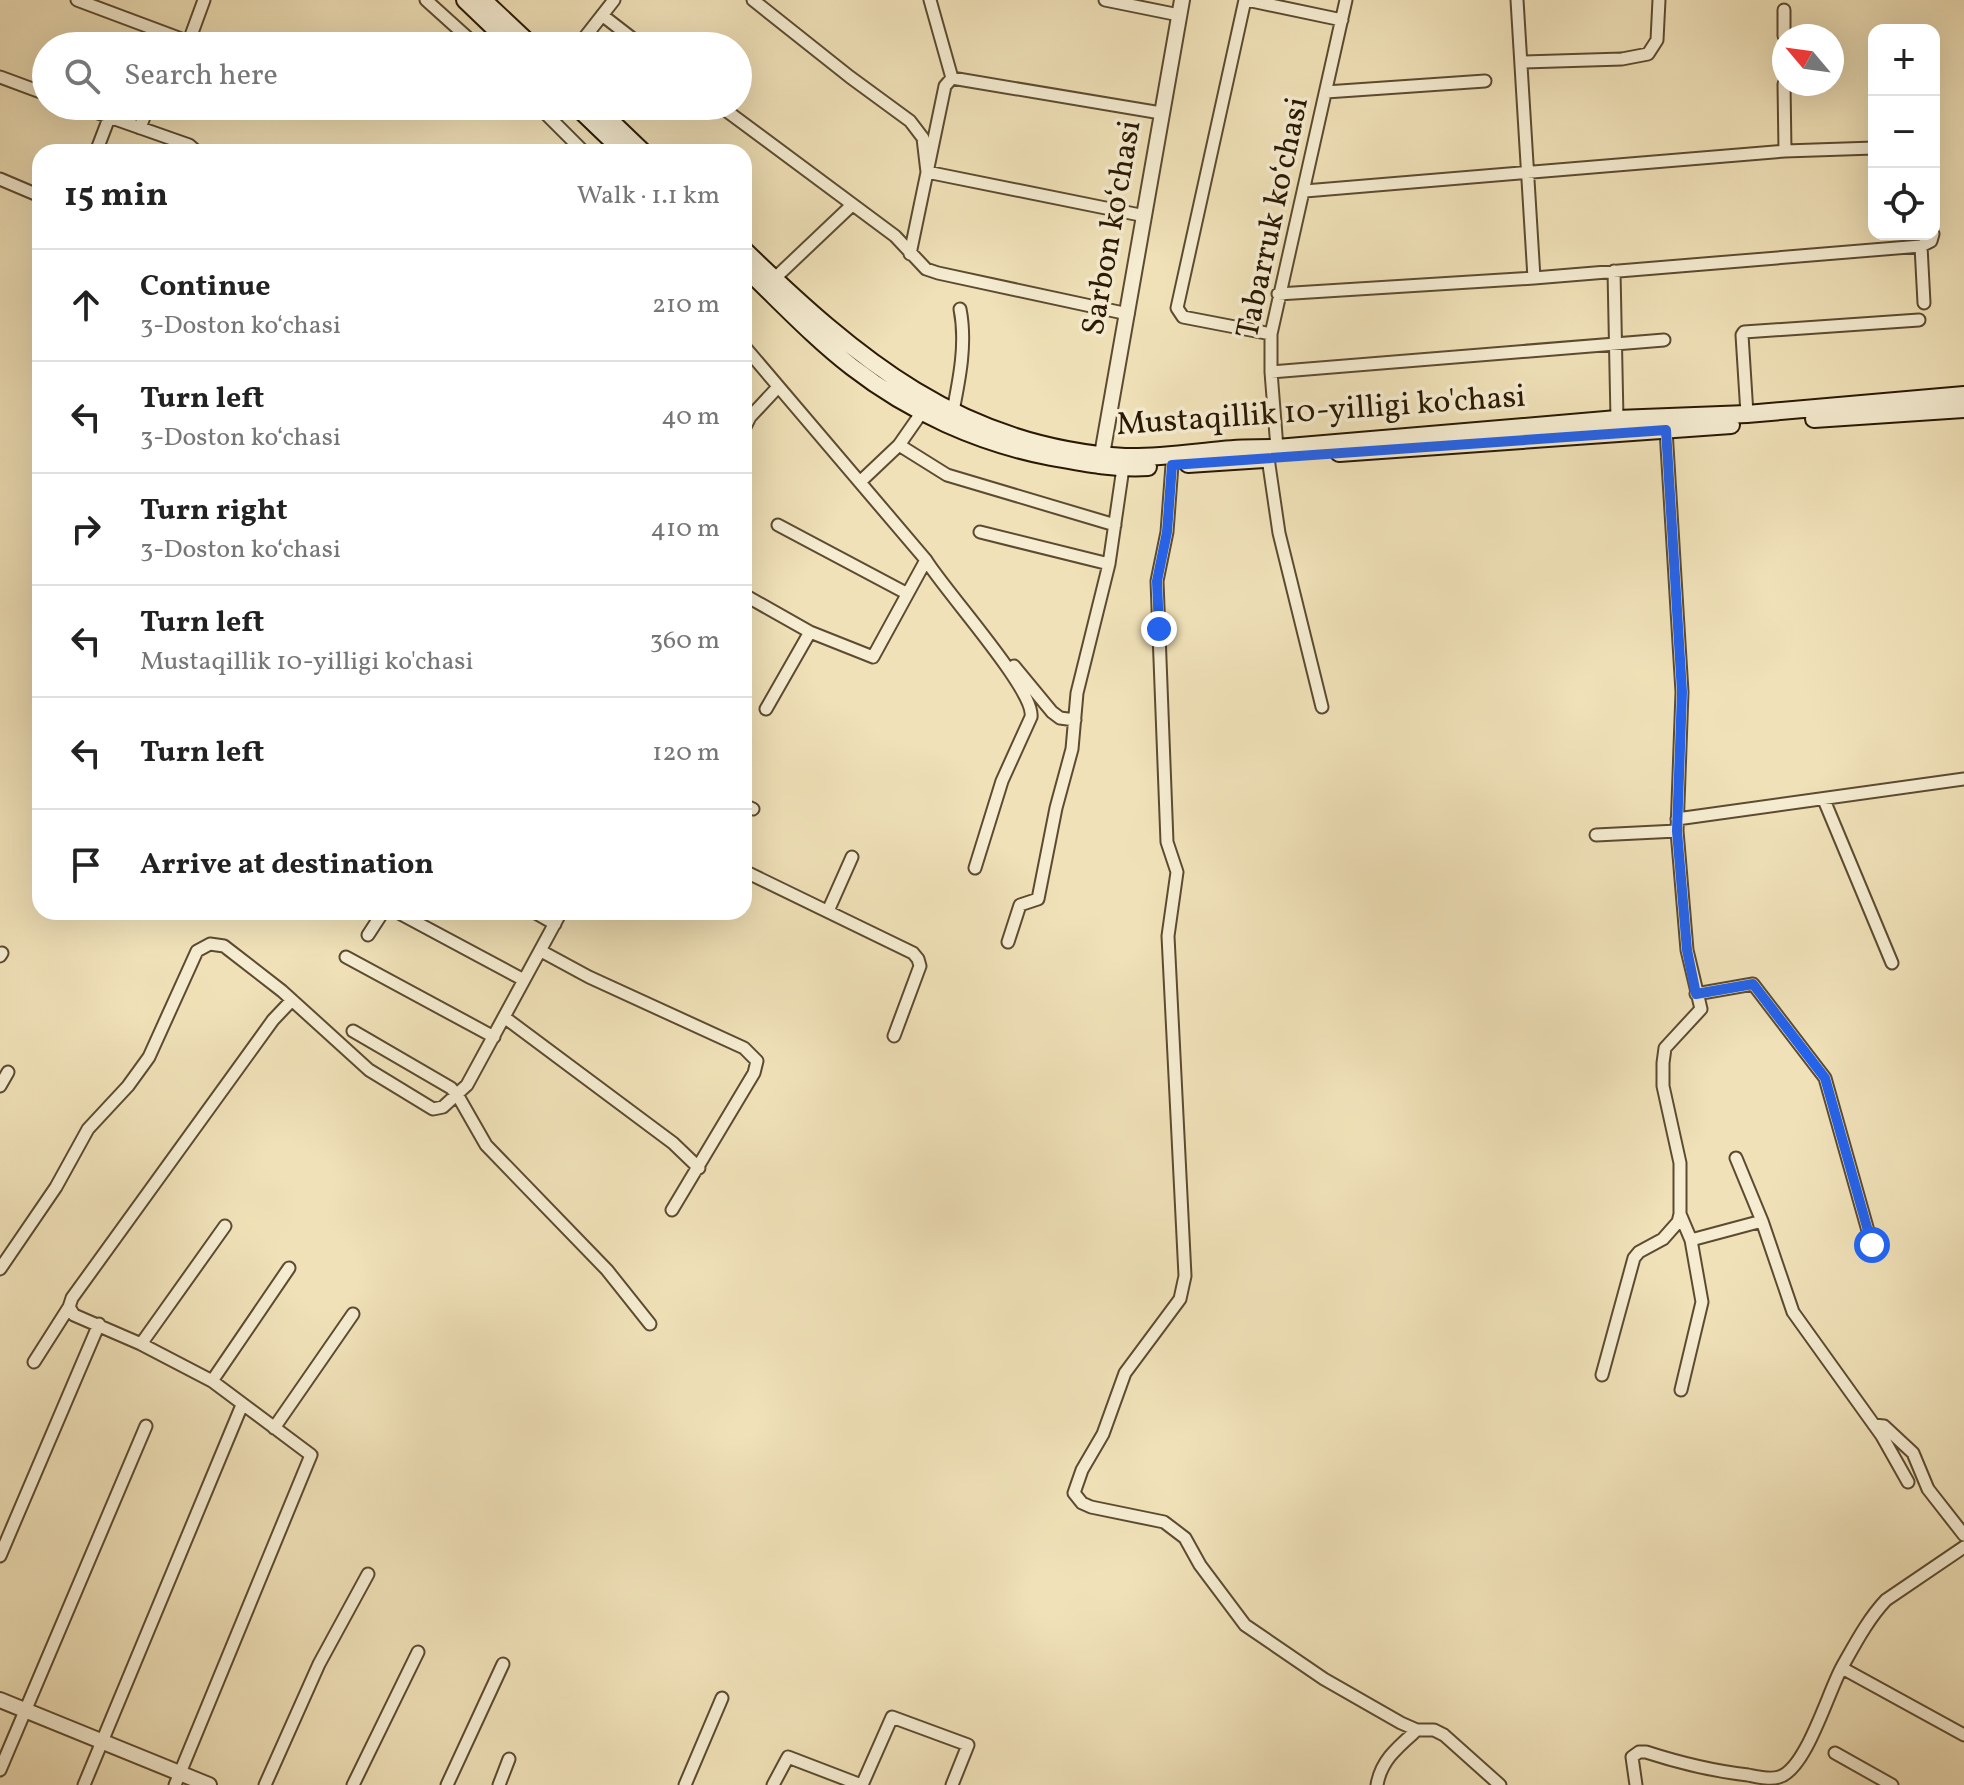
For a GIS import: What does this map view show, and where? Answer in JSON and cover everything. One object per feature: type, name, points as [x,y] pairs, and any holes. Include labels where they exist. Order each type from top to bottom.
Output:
[{"type":"main road","points":[[465,0],[498,32]]},
{"type":"main road","points":[[483,0],[517,32]]},
{"type":"main road","points":[[591,120],[616,144]]},
{"type":"main road","points":[[610,120],[635,144]]},
{"type":"main road","name":"Mustaqillik 10-yilligi ko'chasi","points":[[752,258],[868,361],[951,418],[1018,450],[1102,460],[1172,465],[1617,419],[1747,414],[1964,395]]},
{"type":"main road","name":"Mustaqillik 10-yilligi ko'chasi","points":[[752,275],[806,328],[852,367],[922,412],[951,418]]},
{"type":"main road","name":"Mustaqillik 10-yilligi ko'chasi","points":[[1124,462],[1224,449],[1273,453],[1964,409]]},
{"type":"street","points":[[77,0],[152,32]]},
{"type":"street","points":[[197,32],[204,0]]},
{"type":"street","points":[[426,0],[461,32]]},
{"type":"street","points":[[589,32],[614,0]]},
{"type":"street","points":[[753,0],[910,121],[923,138],[928,157],[927,172]]},
{"type":"street","points":[[930,0],[952,78]]},
{"type":"street","points":[[1105,0],[1180,8]]},
{"type":"street","points":[[1271,334],[1183,317],[1177,308],[1246,0],[1342,20]]},
{"type":"street","name":"Tabarruk koʻchasi","points":[[1322,707],[1279,533],[1273,453],[1271,334],[1346,0]]},
{"type":"street","points":[[1517,0],[1534,278]]},
{"type":"street","points":[[1522,62],[1622,59],[1648,54],[1657,40],[1659,0]]},
{"type":"street","name":"Sarbon koʻchasi","points":[[1102,460],[1180,8]]},
{"type":"street","points":[[1784,10],[1784,24]]},
{"type":"street","points":[[602,15],[624,32]]},
{"type":"street","points":[[0,77],[32,89]]},
{"type":"street","points":[[910,254],[945,86],[952,78]]},
{"type":"street","points":[[952,78],[1161,113]]},
{"type":"street","points":[[1326,92],[1485,81]]},
{"type":"street","points":[[1784,96],[1785,151]]},
{"type":"street","points":[[99,144],[108,120]]},
{"type":"street","points":[[115,120],[186,144]]},
{"type":"street","points":[[140,128],[143,120]]},
{"type":"street","points":[[552,120],[576,144]]},
{"type":"street","points":[[739,120],[895,236],[926,269],[1128,314]]},
{"type":"street","points":[[1305,191],[1785,151],[1868,148]]},
{"type":"street","points":[[927,172],[1145,216]]},
{"type":"street","points":[[0,179],[32,193]]},
{"type":"street","points":[[774,279],[852,205]]},
{"type":"street","points":[[1278,294],[1534,278],[1921,246],[1931,240]]},
{"type":"street","points":[[1921,246],[1924,303]]},
{"type":"street","points":[[1614,271],[1617,419]]},
{"type":"street","points":[[951,418],[960,374],[963,328],[960,309]]},
{"type":"street","points":[[1747,414],[1744,332],[1919,320]]},
{"type":"street","points":[[1271,372],[1664,340]]},
{"type":"street","points":[[752,356],[926,560],[1016,680],[1033,712],[1002,781],[975,868]]},
{"type":"street","points":[[752,415],[778,387]]},
{"type":"street","points":[[861,481],[899,445],[922,412]]},
{"type":"street","points":[[1602,1375],[1634,1258],[1663,1239],[1678,1222],[1680,1163],[1663,1086],[1663,1063],[1665,1048],[1701,1009],[1687,950],[1677,825],[1682,692],[1666,430]]},
{"type":"street","points":[[899,445],[947,475],[1115,525]]},
{"type":"street","points":[[1008,942],[1020,905],[1038,899],[1056,808],[1072,749],[1077,693],[1109,564],[1124,462]]},
{"type":"street","points":[[1172,465],[1167,532],[1157,581],[1167,842],[1177,872],[1168,936],[1185,1276],[1180,1299],[1125,1373],[1103,1434],[1082,1470],[1074,1493],[1082,1503],[1091,1507],[1164,1522],[1185,1538],[1200,1565],[1245,1625],[1324,1679],[1417,1730],[1434,1730],[1444,1735],[1500,1785]]},
{"type":"street","points":[[778,525],[906,593]]},
{"type":"street","points":[[980,532],[1109,564]]},
{"type":"street","points":[[752,599],[810,632],[873,657],[926,560]]},
{"type":"street","points":[[938,580],[947,584],[1052,712],[1060,718],[1075,720]]},
{"type":"street","points":[[766,709],[810,632]]},
{"type":"street","points":[[1596,835],[1964,779]]},
{"type":"street","points":[[1824,800],[1892,963]]},
{"type":"street","points":[[828,911],[852,857]]},
{"type":"street","points":[[752,875],[918,959],[920,966],[894,1036]]},
{"type":"street","points":[[368,935],[378,920]]},
{"type":"street","points":[[412,920],[524,980]]},
{"type":"street","points":[[548,920],[555,924]]},
{"type":"street","points":[[0,1269],[56,1187],[88,1129],[128,1086],[149,1057],[197,951],[210,944],[224,946],[292,1000],[369,1070],[433,1109],[443,1107],[467,1085],[557,920]]},
{"type":"street","points":[[541,951],[589,977],[744,1048],[757,1061],[754,1073],[672,1210]]},
{"type":"street","points":[[346,957],[494,1037]]},
{"type":"street","points":[[1696,994],[1753,984],[1825,1078],[1872,1245]]},
{"type":"street","points":[[34,1362],[72,1298],[264,1032],[292,1000]]},
{"type":"street","points":[[504,1017],[673,1143],[699,1168]]},
{"type":"street","points":[[353,1031],[451,1088],[486,1145],[607,1270],[650,1324]]},
{"type":"street","points":[[0,1086],[8,1072]]},
{"type":"street","points":[[1736,1158],[1762,1221],[1793,1312],[1874,1425],[1908,1482]]},
{"type":"street","points":[[1680,1214],[1691,1240],[1702,1302],[1681,1390]]},
{"type":"street","points":[[1691,1240],[1762,1221]]},
{"type":"street","points":[[141,1344],[225,1226]]},
{"type":"street","points":[[212,1381],[289,1268]]},
{"type":"street","points":[[69,1307],[74,1315],[141,1344],[212,1381],[311,1455],[178,1779]]},
{"type":"street","points":[[274,1428],[353,1314]]},
{"type":"street","points":[[0,1556],[99,1324]]},
{"type":"street","points":[[84,1785],[242,1405]]},
{"type":"street","points":[[1874,1425],[1884,1426],[1913,1453],[1928,1489],[1964,1535]]},
{"type":"street","points":[[0,1770],[146,1426]]},
{"type":"street","points":[[1636,1785],[1632,1757],[1639,1752],[1689,1767],[1775,1779],[1787,1774],[1801,1755],[1842,1668],[1877,1610],[1886,1600],[1964,1547]]},
{"type":"street","points":[[265,1785],[319,1664],[368,1574]]},
{"type":"street","points":[[353,1785],[418,1652]]},
{"type":"street","points":[[447,1785],[503,1664]]},
{"type":"street","points":[[1842,1668],[1964,1735]]},
{"type":"street","points":[[685,1785],[722,1698]]},
{"type":"street","points":[[0,1700],[102,1741],[178,1779],[209,1785]]},
{"type":"street","points":[[773,1785],[788,1757],[861,1785],[892,1717],[968,1745],[952,1785]]},
{"type":"street","points":[[1377,1785],[1391,1753],[1417,1730]]},
{"type":"street","points":[[1835,1753],[1892,1785]]},
{"type":"street","points":[[499,1785],[509,1759]]},
{"type":"route","points":[[1159,629],[1157,581],[1167,532],[1172,465],[1666,430],[1682,692],[1677,831],[1687,950],[1696,994],[1753,984],[1825,1078],[1872,1245]]}]
